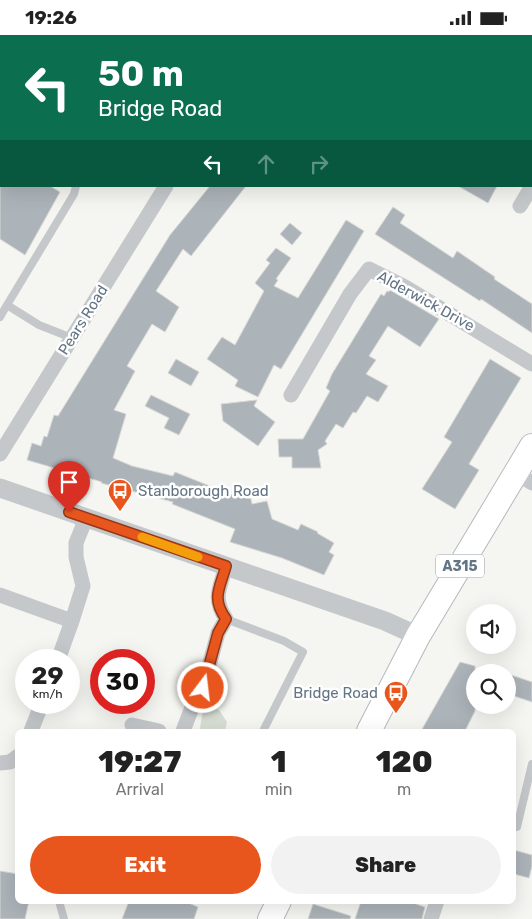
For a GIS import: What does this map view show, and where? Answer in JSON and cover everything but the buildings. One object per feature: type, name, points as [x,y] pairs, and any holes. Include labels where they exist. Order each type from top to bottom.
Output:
[{"type":"main road","name":"A315","points":[[370,729],[418,636],[524,478],[532,446]]},
{"type":"main road","points":[[270,919],[278,904]]},
{"type":"street","name":"Pears Road","points":[[0,455],[165,187]]},
{"type":"street","points":[[520,206],[531,187]]},
{"type":"street","name":"Alderwick Drive","points":[[291,395],[350,294],[369,269],[404,287],[532,364]]},
{"type":"street","points":[[0,488],[385,621],[418,636]]},
{"type":"street","points":[[62,649],[82,586],[76,557],[76,543],[86,518]]},
{"type":"street","points":[[185,729],[196,697],[203,688],[218,633],[226,619],[219,609],[217,598],[226,566]]},
{"type":"street","points":[[0,595],[72,621]]},
{"type":"street","points":[[32,729],[38,714]]},
{"type":"street","points":[[132,725],[150,729]]},
{"type":"street","points":[[0,763],[10,762],[15,758]]},
{"type":"street","points":[[431,919],[436,904]]},
{"type":"lane","points":[[0,317],[74,194],[76,187]]},
{"type":"lane","points":[[7,305],[38,325],[72,338]]},
{"type":"lane","points":[[226,619],[284,641],[303,651],[264,729]]},
{"type":"lane","points":[[516,826],[518,827],[532,764]]},
{"type":"lane","points":[[60,904],[64,919]]},
{"type":"shaded area","points":[[204,705],[219,710],[227,722],[225,729],[200,728]]},
{"type":"slow traffic","points":[[142,537],[198,557]]},
{"type":"place","name":"Stanborough Road","points":[[120,512]]},
{"type":"place","name":"Bridge Road","points":[[396,714]]},
{"type":"route","points":[[69,512],[226,566],[217,598],[219,609],[226,619],[218,633],[203,688]]}]
